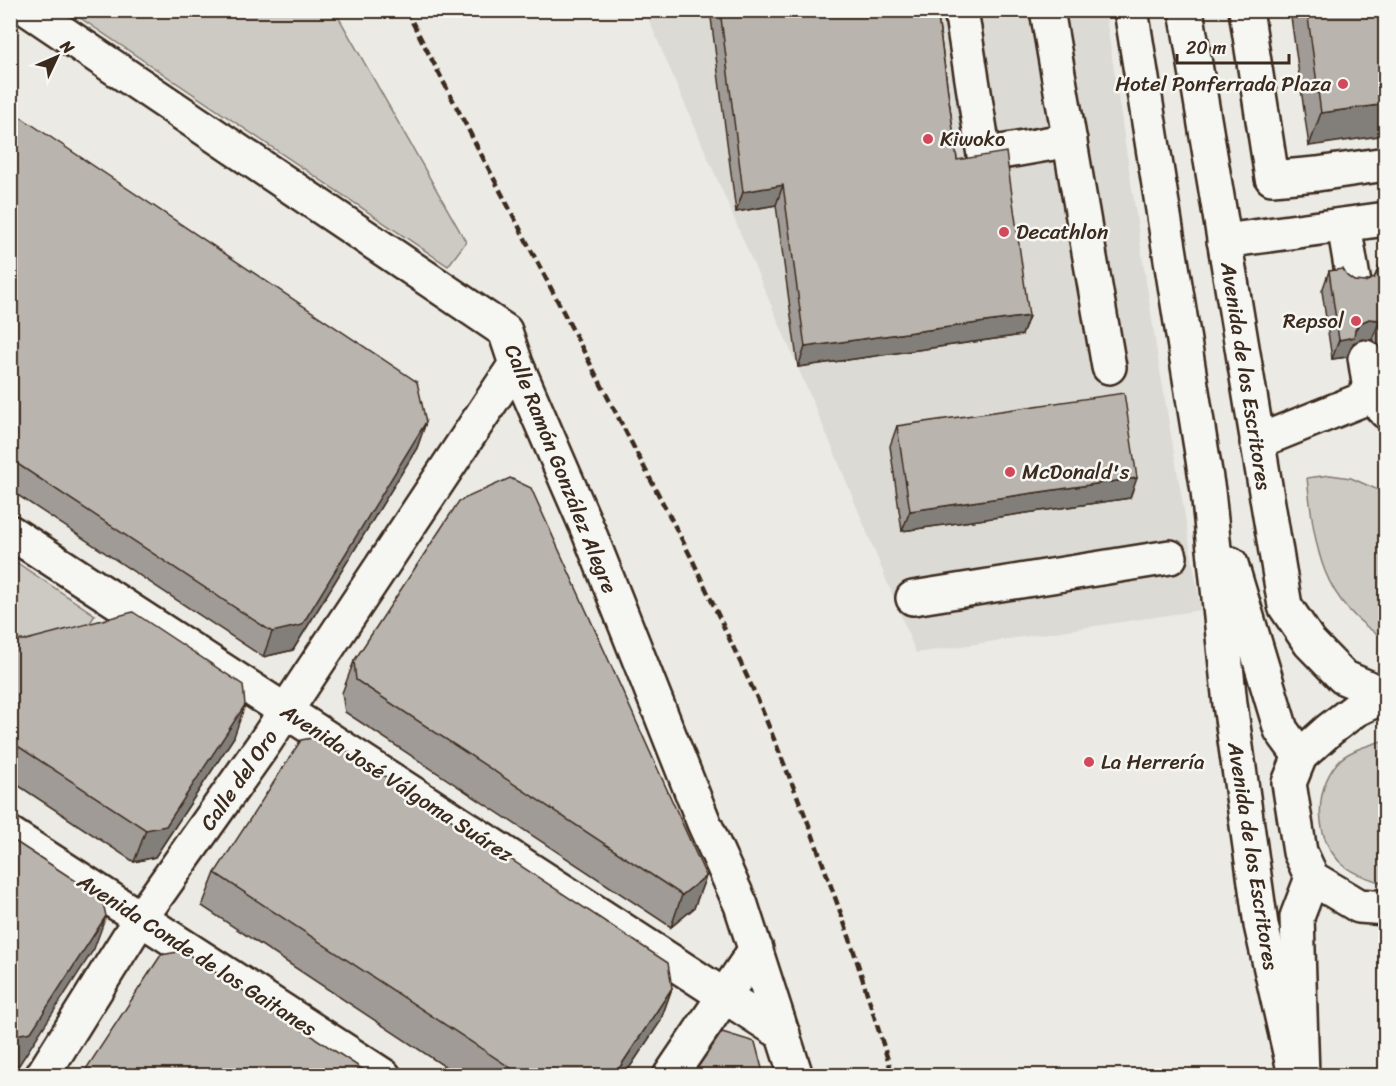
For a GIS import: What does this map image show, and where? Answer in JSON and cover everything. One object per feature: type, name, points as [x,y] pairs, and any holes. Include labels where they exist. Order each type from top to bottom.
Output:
[{"type":"street","name":"Calle Ramón González Alegre","points":[[28,10],[506,331],[516,364],[588,530],[704,823],[741,905],[796,1076]]},
{"type":"street","points":[[961,10],[984,155],[1070,140]]},
{"type":"street","points":[[1047,10],[1109,368]]},
{"type":"street","name":"Avenida de los Escritores","points":[[1131,10],[1208,491],[1230,704],[1261,925],[1295,1076]]},
{"type":"street","name":"Avenida de los Escritores","points":[[1186,10],[1285,606],[1310,642],[1343,677],[1385,695]]},
{"type":"street","points":[[1246,10],[1272,178],[1386,164]]},
{"type":"street","points":[[1224,241],[1386,219]]},
{"type":"street","points":[[1344,225],[1354,284]]},
{"type":"street","points":[[1257,442],[1382,400],[1365,357]]},
{"type":"street","name":"Calle del Oro","points":[[42,1076],[140,919],[286,711],[516,364]]},
{"type":"street","name":"Avenida de los Escritores","points":[[1208,491],[1281,730],[1300,756]]},
{"type":"street","name":"Avenida José Válgoma Suárez","points":[[10,532],[783,1034]]},
{"type":"street","points":[[913,598],[1170,557]]},
{"type":"street","points":[[105,629],[143,619]]},
{"type":"street","points":[[1385,695],[1355,710],[1300,756],[1289,783],[1300,852],[1312,878],[1359,906],[1386,908]]},
{"type":"street","name":"Avenida Conde de los Gaitanes","points":[[10,834],[384,1076]]},
{"type":"street","name":"Avenida de los Escritores","points":[[1302,1076],[1297,917],[1312,878]]},
{"type":"street","points":[[670,1076],[756,949]]},
{"type":"shaded area","points":[[70,11],[335,11],[466,242],[448,266]]},
{"type":"shaded area","points":[[645,11],[1105,11],[1157,353],[1201,610],[916,653],[838,461]]},
{"type":"shaded area","points":[[1330,475],[1351,478],[1385,493],[1385,639],[1363,624],[1347,608],[1334,590],[1325,570],[1313,527],[1307,478]]},
{"type":"shaded area","points":[[10,558],[95,615],[88,626],[11,647]]},
{"type":"shaded area","points":[[1386,741],[1385,884],[1358,874],[1343,865],[1327,843],[1320,816],[1324,788],[1337,763],[1352,752]]},
{"type":"building","points":[[720,10],[937,10],[957,160],[1006,152],[1029,316],[805,347],[783,185],[743,192]]},
{"type":"building","name":"Hotel Ponferrada Plaza","points":[[1307,10],[1386,10],[1386,104],[1321,113]]},
{"type":"building","points":[[10,110],[417,382],[426,422],[302,625],[272,632],[10,459]]},
{"type":"building","points":[[1386,263],[1386,324],[1380,320],[1369,319],[1360,323],[1355,330],[1354,337],[1339,340],[1329,271],[1343,269],[1354,281],[1365,282],[1374,278],[1379,271],[1380,264]]},
{"type":"building","name":"McDonald's","points":[[1124,393],[1137,478],[910,511],[897,426]]},
{"type":"building","points":[[510,478],[531,488],[706,876],[682,895],[356,680],[354,661],[459,501]]},
{"type":"building","points":[[133,612],[243,685],[245,705],[166,826],[146,830],[10,741],[10,636],[16,640],[26,640]]},
{"type":"building","points":[[324,736],[668,963],[672,988],[614,1076],[523,1076],[215,873],[301,740]]},
{"type":"building","points":[[10,838],[102,898],[106,916],[31,1032],[10,1036]]},
{"type":"building","points":[[183,951],[373,1076],[88,1076],[86,1069],[161,955]]},
{"type":"building","points":[[722,1032],[755,1042],[764,1076],[692,1076]]},
{"type":"railway","points":[[406,10],[692,559],[758,700],[809,825],[850,939],[893,1076]]},
{"type":"place","name":"Hotel Ponferrada Plaza","points":[[1343,84]]},
{"type":"place","name":"Kiwoko","points":[[928,139]]},
{"type":"place","name":"Decathlon","points":[[1004,232]]},
{"type":"place","name":"Repsol","points":[[1356,321]]},
{"type":"place","name":"McDonald's","points":[[1010,472]]},
{"type":"place","name":"La Herrería","points":[[1089,762]]}]
